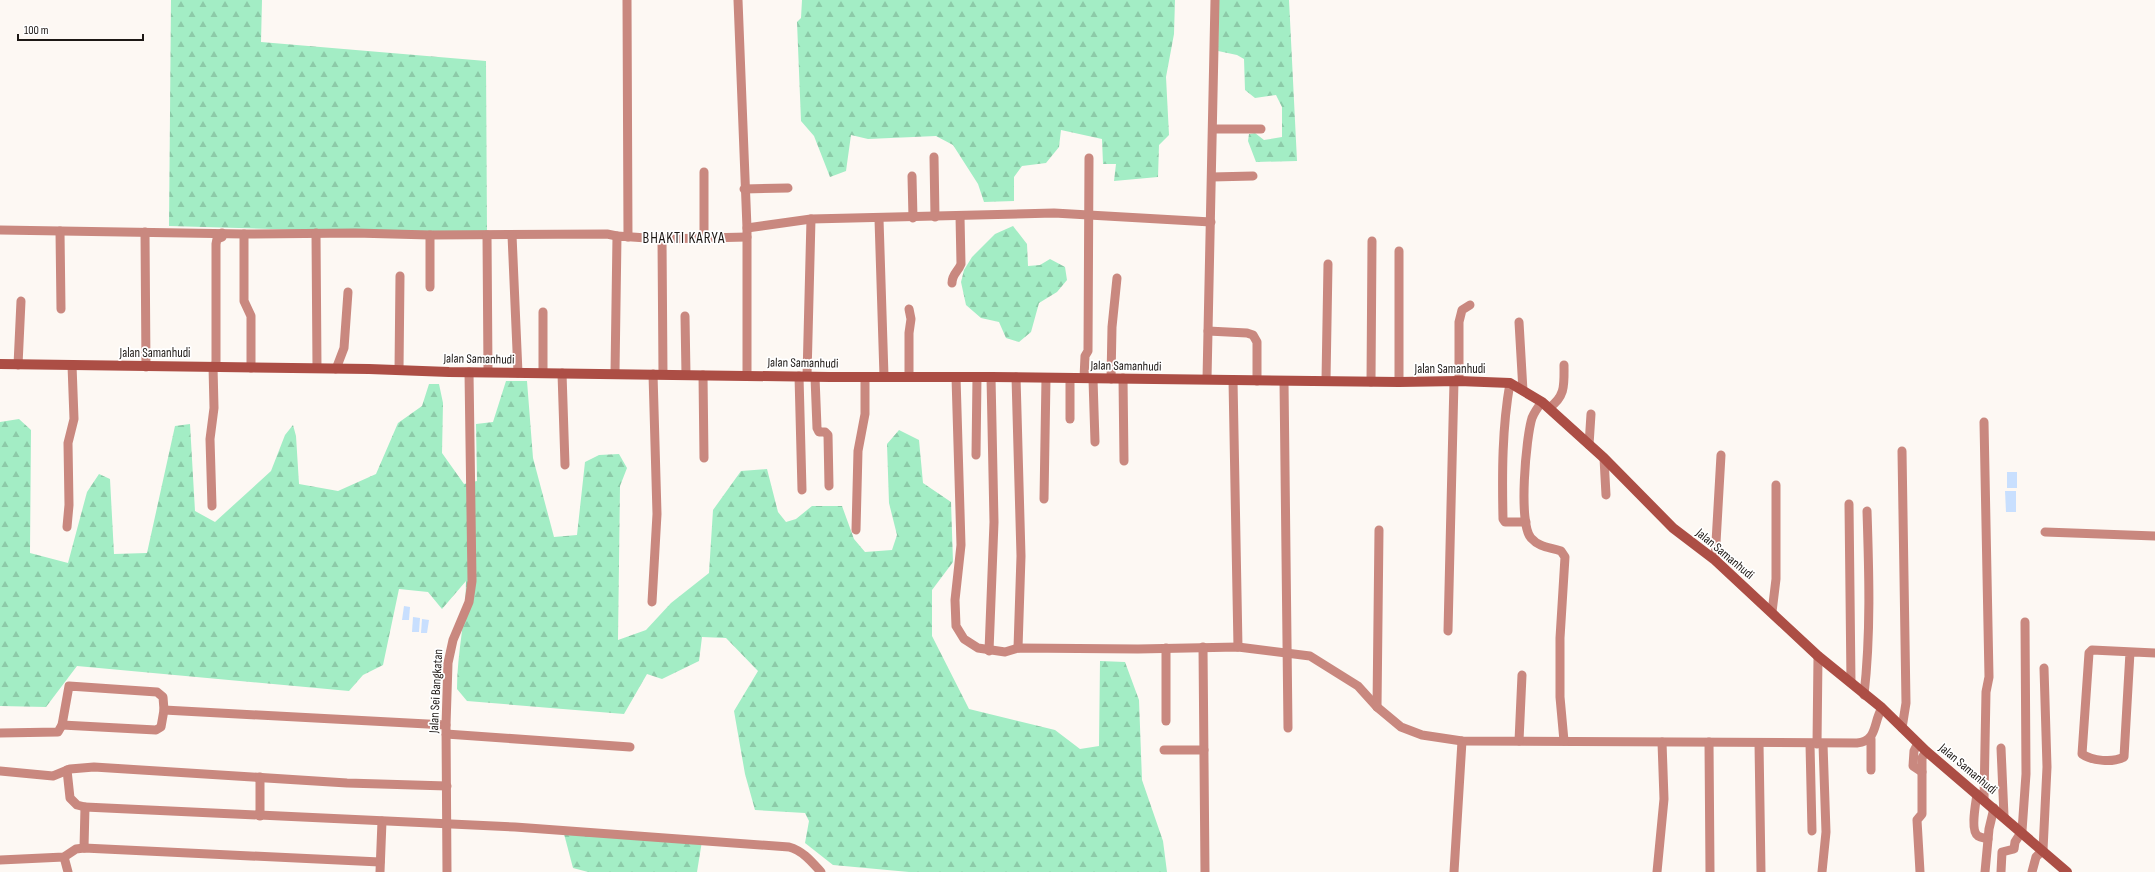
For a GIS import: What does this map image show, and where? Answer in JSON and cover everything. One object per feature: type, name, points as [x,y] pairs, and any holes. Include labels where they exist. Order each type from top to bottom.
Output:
[{"type":"street","points":[[627,0],[628,237]]},
{"type":"street","points":[[738,0],[744,189],[747,233],[747,375]]},
{"type":"street","points":[[1207,379],[1215,0]]},
{"type":"street","points":[[1213,129],[1261,129]]},
{"type":"street","points":[[934,157],[934,217]]},
{"type":"street","points":[[1089,158],[1088,350],[1084,356],[1095,442]]},
{"type":"street","points":[[704,172],[704,238]]},
{"type":"street","points":[[912,176],[913,218]]},
{"type":"street","points":[[1212,176],[1253,176]]},
{"type":"street","points":[[744,189],[788,188]]},
{"type":"street","points":[[0,230],[512,236],[607,234],[662,239],[704,238],[747,233],[811,219],[879,219],[1054,213],[1211,222]]},
{"type":"street","points":[[952,283],[954,274],[959,269],[961,264],[960,216]]},
{"type":"street","points":[[802,490],[807,376],[811,219]]},
{"type":"street","points":[[879,219],[884,376]]},
{"type":"street","points":[[60,231],[61,309]]},
{"type":"street","points":[[145,232],[146,367]]},
{"type":"street","points":[[212,506],[210,439],[214,408],[216,241],[222,237],[222,233]]},
{"type":"street","points":[[316,233],[317,368]]},
{"type":"street","points":[[244,234],[244,301],[251,316],[251,368]]},
{"type":"street","points":[[430,235],[430,287]]},
{"type":"street","points":[[487,235],[488,372]]},
{"type":"street","points":[[512,236],[518,372]]},
{"type":"street","points":[[615,373],[617,236]]},
{"type":"street","points":[[652,602],[657,514],[658,374],[662,239]]},
{"type":"street","points":[[1371,382],[1372,241]]},
{"type":"street","points":[[1399,251],[1399,382]]},
{"type":"street","points":[[1326,380],[1328,264]]},
{"type":"street","points":[[399,370],[400,276]]},
{"type":"street","points":[[1111,379],[1112,327],[1117,278]]},
{"type":"street","points":[[336,369],[344,348],[348,292]]},
{"type":"street","points":[[18,365],[21,301]]},
{"type":"street","points":[[1448,631],[1459,322],[1462,310],[1470,306]]},
{"type":"street","points":[[909,309],[911,319],[909,333],[909,376]]},
{"type":"street","points":[[543,312],[543,372]]},
{"type":"street","points":[[685,316],[686,375]]},
{"type":"street","points":[[1519,322],[1523,391]]},
{"type":"street","points":[[1208,332],[1247,333],[1253,335],[1257,342],[1257,381]]},
{"type":"street","name":"Jalan Samanhudi","points":[[0,364],[146,367],[215,366],[251,368],[686,375],[1123,378],[1257,381],[1326,380],[1371,382],[1457,381],[1510,383],[1545,405],[1604,458],[1673,528],[1715,560],[1818,656],[1852,683],[1864,695],[1882,708],[1926,751],[2022,831],[2068,872]]},
{"type":"street","points":[[67,527],[69,505],[68,443],[74,419],[72,365]]},
{"type":"street","points":[[1564,365],[1563,390],[1561,397],[1545,405],[1532,418],[1527,452],[1524,496],[1527,530],[1531,539],[1547,548],[1561,551],[1565,557],[1560,638],[1560,697],[1564,741]]},
{"type":"street","name":"Jalan Sei Bangkatan","points":[[447,872],[446,730],[450,651],[469,602],[472,581],[469,372]]},
{"type":"street","points":[[562,373],[565,465]]},
{"type":"street","points":[[703,375],[704,458]]},
{"type":"street","points":[[807,376],[817,428],[819,432],[825,432],[828,436],[829,486]]},
{"type":"street","points":[[856,530],[858,451],[865,414],[865,377]]},
{"type":"street","points":[[956,377],[961,545],[955,600],[956,626],[964,639],[971,645],[989,651],[1005,652],[1018,648],[1238,647],[1310,656],[1332,668],[1358,686],[1377,707],[1401,727],[1422,735],[1462,741],[1817,744],[1864,742],[1871,739]]},
{"type":"street","points":[[976,455],[977,377]]},
{"type":"street","points":[[989,651],[994,522],[992,377]]},
{"type":"street","points":[[1016,377],[1021,556],[1018,648]]},
{"type":"street","points":[[1044,499],[1046,378]]},
{"type":"street","points":[[1070,378],[1070,420]]},
{"type":"street","points":[[1123,378],[1124,461]]},
{"type":"street","points":[[1233,380],[1238,647]]},
{"type":"street","points":[[1284,381],[1288,728]]},
{"type":"street","points":[[1510,383],[1505,411],[1503,441],[1503,519],[1505,522],[1526,522]]},
{"type":"street","points":[[1589,445],[1591,414]]},
{"type":"street","points":[[1984,422],[1989,677],[1986,692],[1980,797],[1974,822],[1978,836],[1988,839]]},
{"type":"street","points":[[1902,451],[1906,703],[1902,728]]},
{"type":"street","points":[[1715,560],[1720,455]]},
{"type":"street","points":[[1604,458],[1606,495]]},
{"type":"street","points":[[1772,612],[1776,578],[1776,485]]},
{"type":"street","points":[[1849,504],[1852,683]]},
{"type":"street","points":[[1864,695],[1868,660],[1869,587],[1867,511]]},
{"type":"street","points":[[1377,707],[1379,530]]},
{"type":"street","points":[[2045,532],[2155,536]]},
{"type":"street","points":[[2001,872],[2002,852],[2014,850],[2015,842],[2022,831],[2026,774],[2025,622]]},
{"type":"street","points":[[1203,647],[1205,872]]},
{"type":"street","points":[[1166,648],[1166,721]]},
{"type":"street","points":[[2130,652],[2124,758],[2115,760],[2090,759],[2082,754],[2089,653],[2092,650],[2155,653]]},
{"type":"street","points":[[1812,831],[1817,744],[1818,656]]},
{"type":"street","points":[[2032,872],[2036,857],[2043,850],[2047,767],[2044,668]]},
{"type":"street","points":[[1519,741],[1522,675]]},
{"type":"street","points":[[0,733],[56,733],[62,724],[69,686],[157,692],[164,697],[162,728],[156,730],[62,724]]},
{"type":"street","points":[[1871,770],[1871,739],[1874,734],[1877,716],[1882,708]]},
{"type":"street","points":[[164,710],[446,730],[630,747]]},
{"type":"street","points":[[1454,872],[1462,741]]},
{"type":"street","points":[[1657,872],[1664,799],[1662,742]]},
{"type":"street","points":[[1709,742],[1710,872]]},
{"type":"street","points":[[1759,743],[1761,872]]},
{"type":"street","points":[[1918,743],[1914,751],[1913,766],[1922,772]]},
{"type":"street","points":[[1817,744],[1826,832],[1822,872]]},
{"type":"street","points":[[2001,748],[2004,816]]},
{"type":"street","points":[[1164,750],[1204,750]]},
{"type":"street","points":[[1920,872],[1917,820],[1922,814],[1922,758],[1926,751]]},
{"type":"street","points":[[0,772],[53,776],[66,770],[94,767],[347,783],[447,786]]},
{"type":"street","points":[[66,770],[70,798],[78,805],[85,807],[604,832],[789,847],[798,850],[805,855],[821,872]]},
{"type":"street","points":[[260,777],[260,816]]},
{"type":"street","points":[[84,848],[85,807]]},
{"type":"street","points":[[1985,872],[1988,839],[1994,808]]},
{"type":"street","points":[[380,872],[382,821]]},
{"type":"street","points":[[0,860],[64,857],[76,849],[84,848],[380,862]]},
{"type":"street","points":[[64,857],[68,872]]},
{"type":"green space","points":[[171,0],[262,0],[261,42],[486,61],[487,235],[169,226]]},
{"type":"green space","points":[[802,0],[1175,0],[1174,34],[1166,77],[1169,135],[1159,145],[1158,177],[1114,181],[1116,164],[1103,164],[1102,139],[1061,130],[1059,147],[1046,163],[1022,166],[1014,177],[1014,201],[984,202],[978,184],[953,145],[936,136],[868,139],[851,135],[846,171],[830,177],[814,136],[801,121],[797,22],[801,18]]},
{"type":"green space","points":[[1219,0],[1289,0],[1297,161],[1256,162],[1248,141],[1249,134],[1255,133],[1264,140],[1282,137],[1282,107],[1276,95],[1255,98],[1245,90],[1244,59],[1237,55],[1218,51]]},
{"type":"green space","points":[[1013,226],[1027,244],[1028,266],[1040,265],[1050,259],[1065,267],[1067,280],[1057,292],[1039,303],[1031,332],[1019,342],[1006,338],[999,322],[981,318],[966,305],[961,282],[964,270],[972,257],[995,234]]},
{"type":"green space","points":[[506,381],[527,381],[533,458],[554,537],[577,535],[585,462],[599,455],[619,454],[627,468],[620,486],[618,640],[646,630],[671,603],[709,573],[713,510],[741,471],[767,469],[778,512],[786,522],[796,519],[812,506],[842,506],[854,539],[865,552],[892,550],[897,535],[889,503],[887,444],[899,430],[919,440],[923,483],[951,502],[953,562],[932,590],[932,636],[969,709],[1055,730],[1080,749],[1099,746],[1100,661],[1125,662],[1139,700],[1142,780],[1163,841],[1167,872],[909,872],[833,865],[805,843],[809,821],[805,813],[755,810],[745,774],[734,711],[758,671],[726,638],[702,637],[699,661],[662,679],[647,674],[624,714],[467,701],[457,689],[458,662],[465,608],[466,581],[442,609],[428,592],[399,589],[383,665],[363,675],[349,691],[77,666],[46,707],[0,706],[0,422],[19,419],[31,430],[30,553],[68,563],[87,492],[99,474],[110,479],[114,554],[147,553],[175,426],[190,424],[195,511],[215,522],[271,471],[285,435],[293,425],[296,436],[299,484],[338,491],[376,474],[398,423],[422,406],[429,384],[439,384],[443,403],[442,453],[464,484],[477,481],[476,424],[493,422]]},
{"type":"green space","points":[[563,830],[702,841],[697,872],[588,872],[573,868]]},
{"type":"water","points":[[2007,472],[2017,472],[2017,488],[2007,488]]},
{"type":"water","points":[[2005,491],[2016,491],[2016,512],[2006,512]]},
{"type":"water","points":[[404,606],[410,607],[409,620],[402,620]]},
{"type":"water","points":[[413,617],[420,618],[419,632],[412,632]]},
{"type":"water","points":[[422,619],[429,620],[427,633],[421,633]]},
{"type":"district","name":"BHAKTI KARYA","points":[[684,238]]}]
